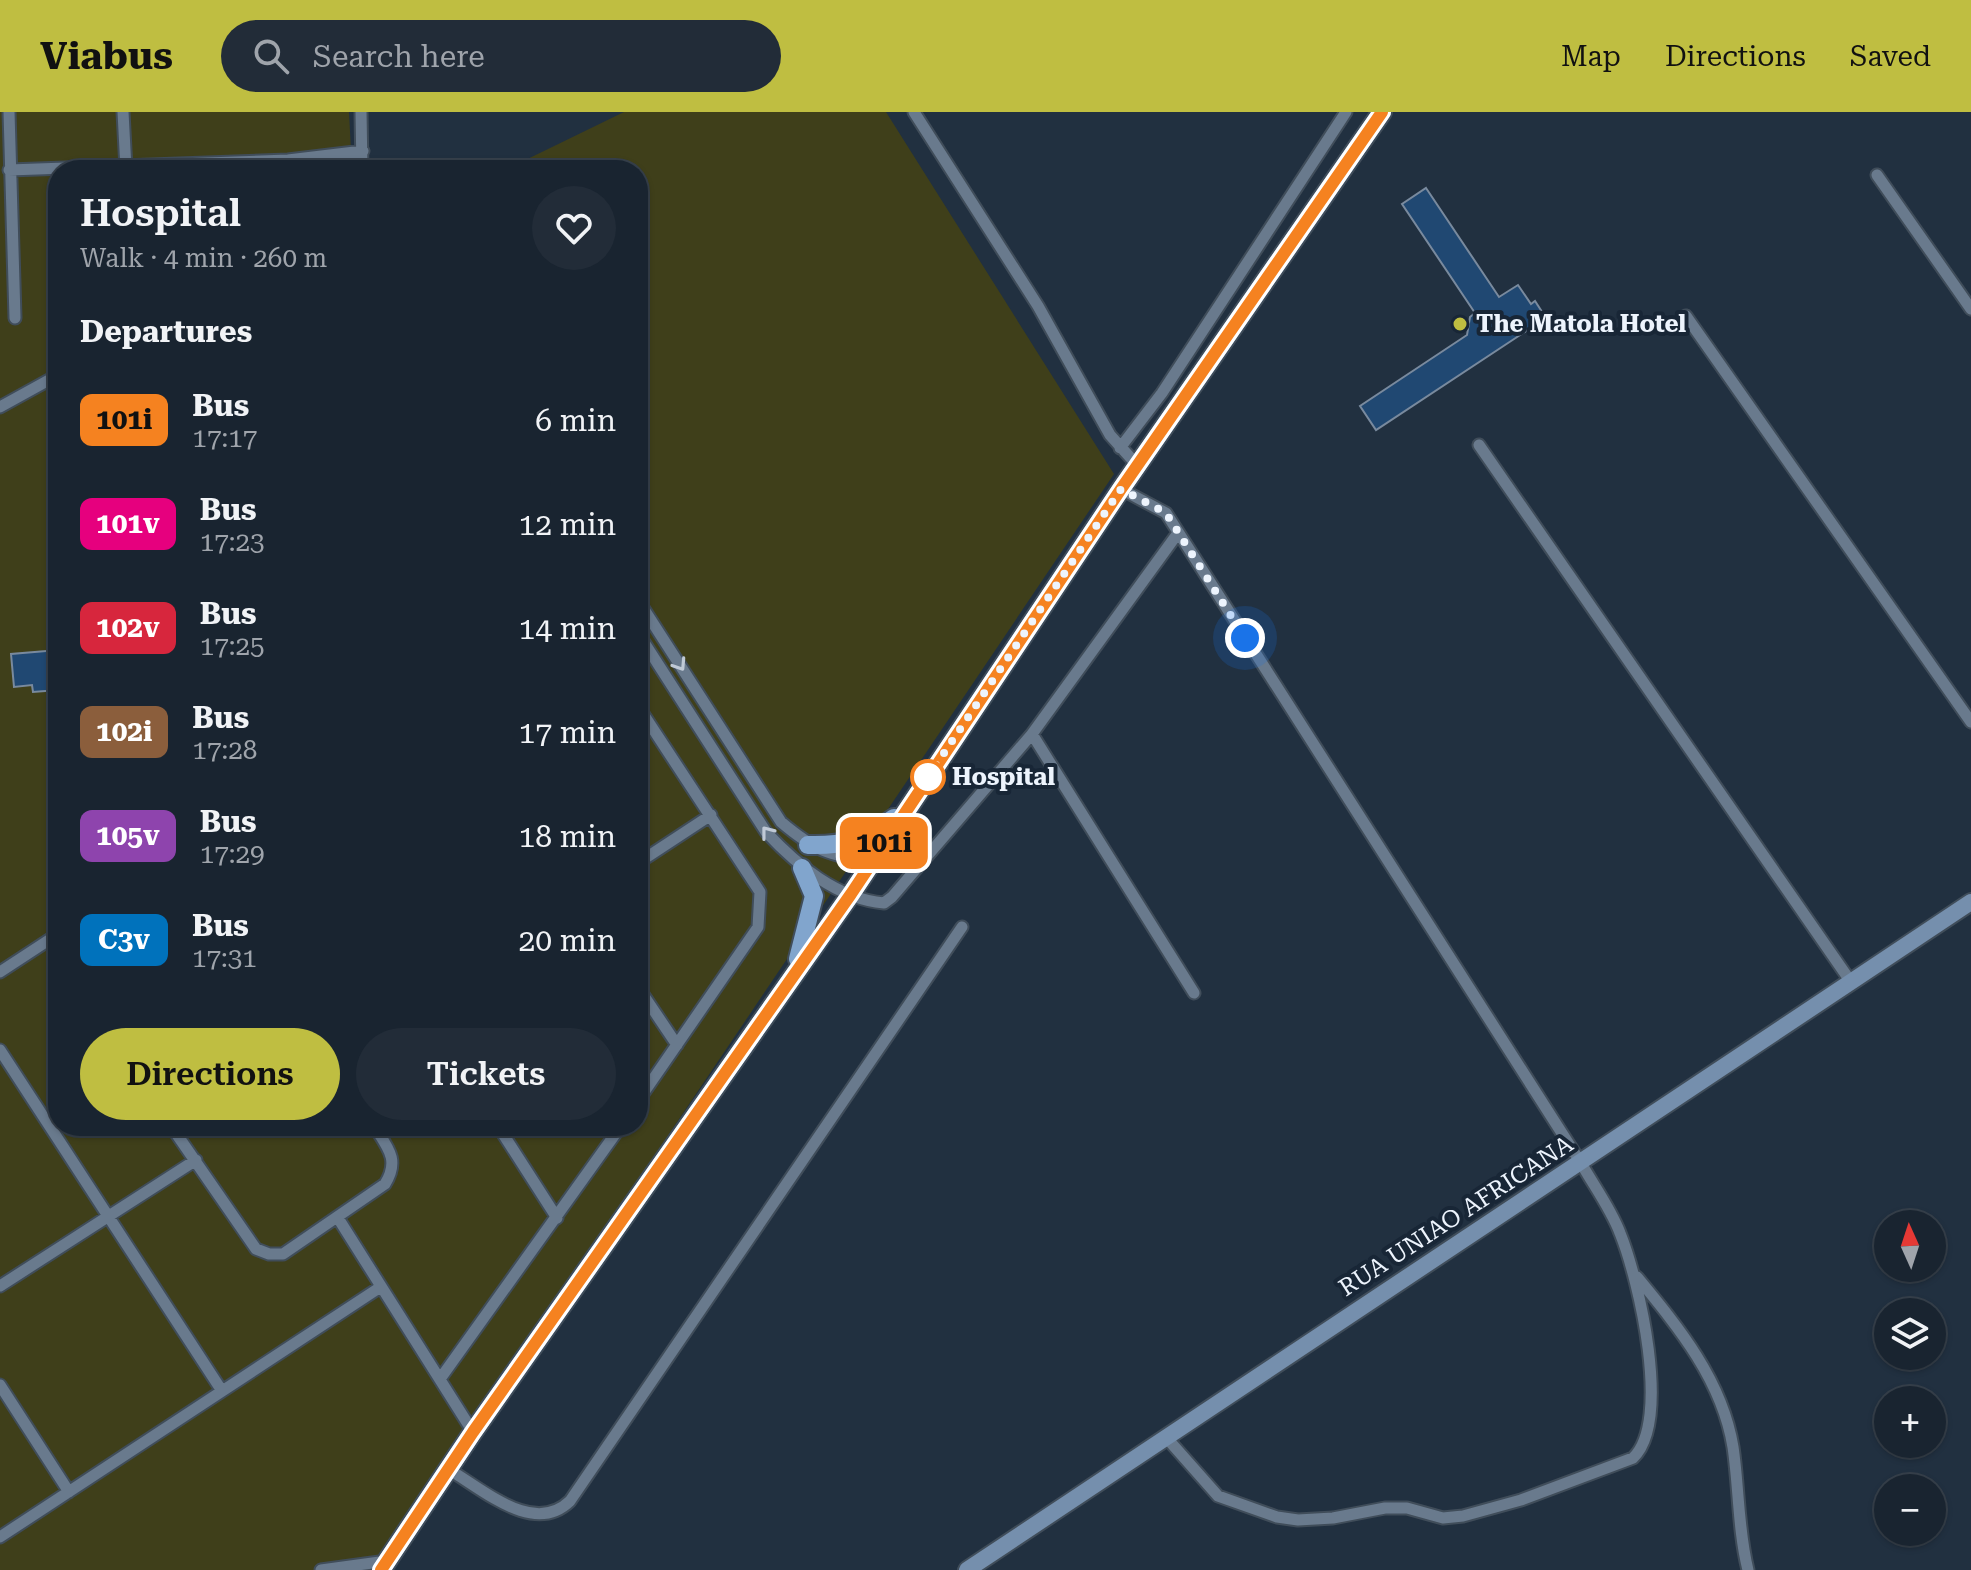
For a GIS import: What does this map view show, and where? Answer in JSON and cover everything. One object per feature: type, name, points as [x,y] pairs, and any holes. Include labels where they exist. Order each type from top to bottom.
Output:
[{"type":"main road","points":[[384,1565],[473,1432],[851,894],[1137,465],[1382,112]]},
{"type":"main road","points":[[808,845],[853,843],[872,835],[908,807]]},
{"type":"main road","points":[[793,977],[814,896],[802,868]]},
{"type":"main road","name":"RUA UNIAO AFRICANA","points":[[967,1570],[1971,902]]},
{"type":"street","points":[[9,112],[15,318]]},
{"type":"street","points":[[123,112],[126,160]]},
{"type":"street","points":[[361,112],[363,160]]},
{"type":"street","points":[[914,112],[1038,306],[1120,448],[1137,465]]},
{"type":"street","points":[[1120,448],[1162,393],[1346,112]]},
{"type":"street","points":[[295,160],[363,151]]},
{"type":"street","points":[[9,170],[48,169]]},
{"type":"street","points":[[1877,175],[1971,309]]},
{"type":"street","points":[[1686,316],[1971,722]]},
{"type":"street","points":[[0,407],[48,381]]},
{"type":"street","points":[[1479,445],[1851,982]]},
{"type":"street","points":[[1121,489],[1166,513],[1581,1163],[1619,1229],[1634,1274],[1652,1389],[1652,1410],[1642,1449],[1633,1458],[1521,1500],[1443,1518],[1407,1508],[1385,1508],[1317,1519],[1277,1517],[1218,1496],[1165,1436]]},
{"type":"street","points":[[648,649],[766,832],[802,868],[851,894],[884,903],[1032,734],[1178,533]]},
{"type":"street","points":[[648,616],[781,822],[808,845],[832,856],[872,861]]},
{"type":"street","points":[[648,721],[760,892],[761,911],[758,927],[648,1087]]},
{"type":"street","points":[[1032,734],[1194,993]]},
{"type":"street","points":[[648,856],[711,815]]},
{"type":"street","points":[[448,1469],[526,1514],[550,1514],[570,1501],[962,927]]},
{"type":"street","points":[[0,972],[48,941]]},
{"type":"street","points":[[648,1002],[677,1045]]},
{"type":"street","points":[[0,1050],[48,1125]]},
{"type":"street","points":[[55,1136],[222,1391]]},
{"type":"street","points":[[178,1136],[256,1249],[269,1254],[283,1254],[385,1184],[393,1171],[394,1157],[380,1136]]},
{"type":"street","points":[[504,1136],[557,1218]]},
{"type":"street","points":[[440,1379],[614,1136]]},
{"type":"street","points":[[0,1286],[196,1160]]},
{"type":"street","points":[[338,1218],[379,1288],[473,1432]]},
{"type":"street","points":[[1634,1274],[1681,1331],[1718,1393],[1732,1443],[1748,1570]]},
{"type":"street","points":[[0,1537],[379,1288]]},
{"type":"street","points":[[0,1385],[69,1492]]},
{"type":"street","points":[[321,1570],[384,1565]]},
{"type":"shaded area","points":[[0,112],[349,112],[351,160],[48,160],[48,1136],[648,1136],[648,160],[526,160],[624,112],[886,112],[1114,474],[375,1570],[0,1570]]},
{"type":"building","name":"The Matola Hotel","points":[[1426,188],[1499,297],[1518,285],[1531,304],[1535,301],[1546,318],[1376,430],[1360,406],[1467,335],[1470,317],[1475,313],[1402,204]]},
{"type":"building","points":[[48,651],[48,691],[33,692],[32,685],[14,687],[11,654]]},
{"type":"bus line","name":"101i","points":[[381,1570],[448,1469],[463,1452],[473,1432],[851,894],[1121,489],[1382,112]]},
{"type":"place","name":"The Matola Hotel","points":[[1460,324]]},
{"type":"place","name":"Hospital","points":[[928,777]]},
{"type":"route","points":[[928,777],[1121,489],[1166,513],[1245,638]]}]
